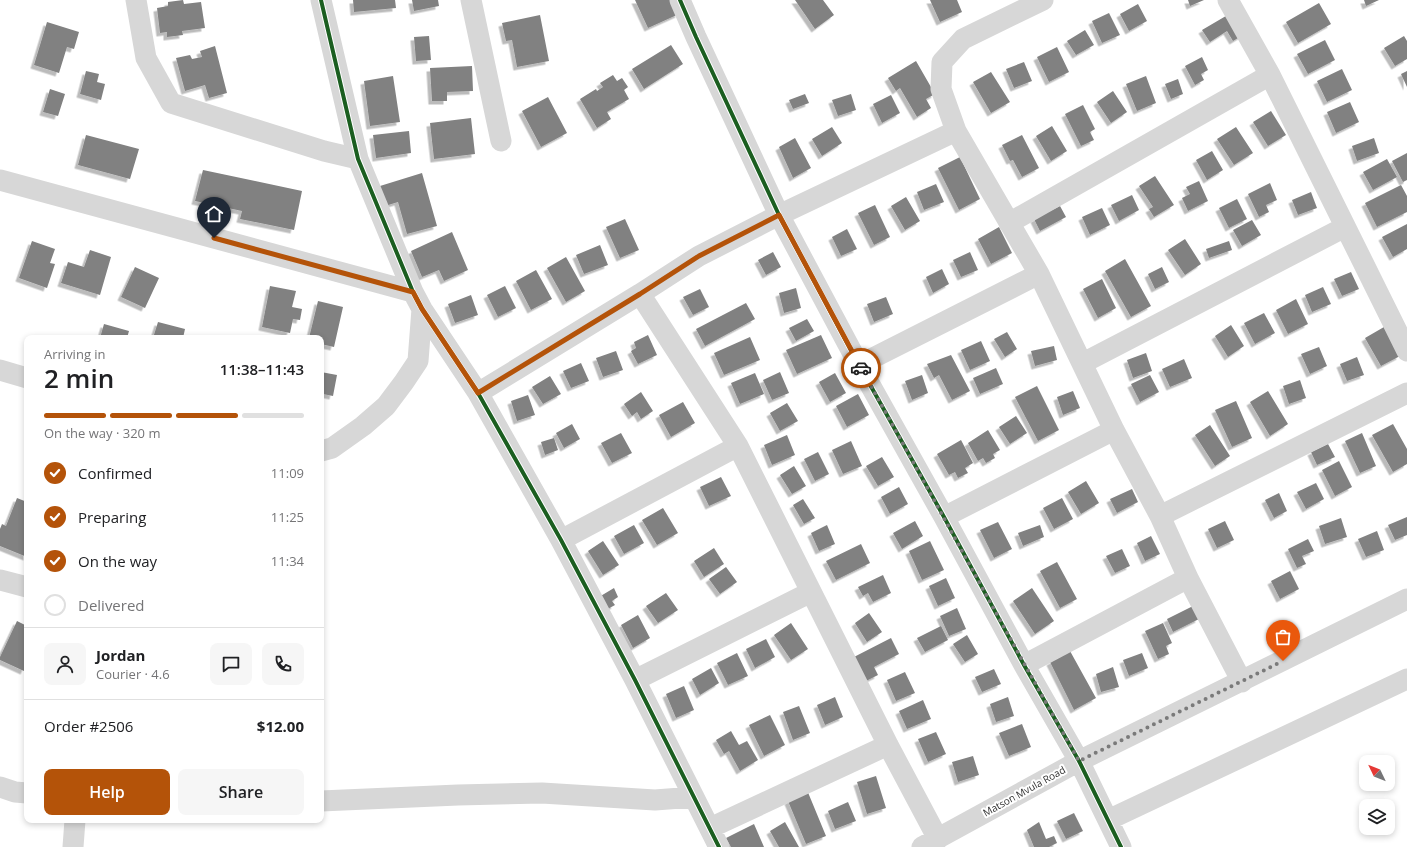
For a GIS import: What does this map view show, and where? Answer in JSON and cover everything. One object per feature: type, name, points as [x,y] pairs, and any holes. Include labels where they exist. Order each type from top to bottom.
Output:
[{"type":"street","points":[[136,0],[146,58],[171,103],[324,151],[358,160]]},
{"type":"street","points":[[321,0],[358,160],[418,301],[478,393],[561,540],[719,847]]},
{"type":"street","points":[[471,0],[501,141]]},
{"type":"street","points":[[680,0],[779,215],[1024,665],[1079,761],[1121,847]]},
{"type":"street","points":[[1043,0],[963,38],[942,62],[941,89],[956,131],[1039,274],[1114,430],[1160,516],[1188,578],[1242,682]]},
{"type":"street","points":[[1228,0],[1270,75],[1407,351]]},
{"type":"street","points":[[1009,223],[1270,75]]},
{"type":"street","points":[[478,393],[640,294],[699,256],[779,215],[956,131]]},
{"type":"street","points":[[0,180],[418,301]]},
{"type":"street","points":[[1083,363],[1345,227]]},
{"type":"street","points":[[860,365],[1039,274]]},
{"type":"street","points":[[640,294],[738,446],[888,745],[930,843]]},
{"type":"street","points":[[324,450],[332,448],[363,426],[386,406],[418,361],[418,301]]},
{"type":"street","points":[[0,370],[24,377]]},
{"type":"street","points":[[1160,516],[1407,393]]},
{"type":"street","points":[[944,517],[1114,430]]},
{"type":"street","points":[[561,540],[738,446]]},
{"type":"street","points":[[1024,665],[1188,578]]},
{"type":"street","points":[[0,580],[24,586]]},
{"type":"street","points":[[634,680],[811,592]]},
{"type":"street","name":"Matson Mvula Road","points":[[930,843],[1079,761],[1242,682],[1407,599]]},
{"type":"street","points":[[1108,820],[1407,679]]},
{"type":"street","points":[[710,828],[888,745]]},
{"type":"street","points":[[0,787],[15,792],[24,793]]},
{"type":"street","points":[[324,801],[542,793],[655,800],[694,797]]},
{"type":"street","points":[[72,847],[75,823]]},
{"type":"building","points":[[183,0],[184,4],[201,2],[205,28],[182,31],[183,35],[167,37],[167,32],[160,33],[157,8],[168,6],[168,2]]},
{"type":"building","points":[[353,0],[395,0],[396,8],[354,12]]},
{"type":"building","points":[[412,0],[438,0],[439,6],[414,11]]},
{"type":"building","points":[[635,0],[672,0],[679,14],[648,28]]},
{"type":"building","points":[[795,0],[823,0],[834,15],[815,29]]},
{"type":"building","points":[[930,0],[957,0],[962,12],[940,22]]},
{"type":"building","points":[[1188,0],[1204,0],[1190,6]]},
{"type":"building","points":[[1364,0],[1379,0],[1366,6]]},
{"type":"building","points":[[1319,3],[1331,24],[1298,43],[1286,22]]},
{"type":"building","points":[[1138,4],[1147,21],[1129,31],[1120,14]]},
{"type":"building","points":[[1109,13],[1120,35],[1102,43],[1092,21]]},
{"type":"building","points":[[1231,13],[1243,35],[1233,41],[1227,31],[1210,42],[1202,30]]},
{"type":"building","points":[[540,15],[549,61],[517,67],[512,40],[506,41],[502,23]]},
{"type":"building","points":[[47,22],[79,32],[74,49],[67,47],[59,73],[34,65]]},
{"type":"building","points":[[1085,30],[1094,45],[1076,55],[1067,41]]},
{"type":"building","points":[[429,36],[431,60],[416,61],[414,37]]},
{"type":"building","points":[[1404,36],[1407,41],[1407,59],[1395,66],[1384,48]]},
{"type":"building","points":[[1325,40],[1335,60],[1308,74],[1297,54]]},
{"type":"building","points":[[671,45],[683,64],[644,89],[632,69]]},
{"type":"building","points":[[215,46],[227,93],[209,98],[205,85],[185,91],[176,58],[190,55],[192,59],[202,57],[200,51]]},
{"type":"building","points":[[1057,47],[1069,72],[1049,82],[1037,57]]},
{"type":"building","points":[[1202,57],[1208,70],[1201,74],[1204,80],[1195,85],[1185,66]]},
{"type":"building","points":[[916,61],[935,94],[926,99],[931,108],[917,117],[900,88],[896,91],[888,78]]},
{"type":"building","points":[[1024,62],[1032,81],[1014,88],[1006,69]]},
{"type":"building","points":[[472,66],[473,91],[447,92],[447,101],[432,101],[430,68]]},
{"type":"building","points":[[1342,69],[1352,90],[1327,102],[1317,81]]},
{"type":"building","points":[[86,71],[99,74],[97,82],[105,84],[101,100],[80,94]]},
{"type":"building","points":[[1407,71],[1407,87],[1401,74]]},
{"type":"building","points":[[991,72],[1010,102],[991,113],[973,82]]},
{"type":"building","points":[[613,75],[617,81],[622,78],[628,87],[624,90],[629,99],[607,112],[611,119],[597,128],[580,99],[596,89],[597,91],[603,87],[600,83]]},
{"type":"building","points":[[393,76],[400,122],[370,126],[364,81]]},
{"type":"building","points":[[1146,76],[1156,103],[1137,111],[1126,84]]},
{"type":"building","points":[[1178,79],[1183,94],[1171,99],[1165,84]]},
{"type":"building","points":[[50,89],[65,94],[58,116],[43,112]]},
{"type":"building","points":[[1113,91],[1127,112],[1111,123],[1097,102]]},
{"type":"building","points":[[805,94],[809,103],[793,109],[789,100]]},
{"type":"building","points":[[851,94],[856,110],[838,116],[832,100]]},
{"type":"building","points":[[891,95],[900,113],[882,123],[873,104]]},
{"type":"building","points":[[548,97],[567,133],[541,147],[522,111]]},
{"type":"building","points":[[1350,102],[1359,122],[1336,133],[1327,112]]},
{"type":"building","points":[[1083,105],[1095,129],[1090,132],[1094,140],[1081,146],[1065,114]]},
{"type":"building","points":[[1271,111],[1286,135],[1268,146],[1253,122]]},
{"type":"building","points":[[471,118],[475,154],[434,159],[430,123]]},
{"type":"building","points":[[1052,126],[1067,151],[1051,161],[1036,136]]},
{"type":"building","points":[[832,127],[842,143],[822,156],[812,139]]},
{"type":"building","points":[[1236,127],[1253,153],[1234,165],[1217,139]]},
{"type":"building","points":[[409,131],[411,153],[376,158],[373,135]]},
{"type":"building","points":[[86,135],[139,149],[130,179],[78,165]]},
{"type":"building","points":[[1022,135],[1039,168],[1022,177],[1013,160],[1010,161],[1002,145]]},
{"type":"building","points":[[795,138],[811,168],[793,178],[779,147]]},
{"type":"building","points":[[1374,138],[1379,153],[1357,161],[1352,146]]},
{"type":"building","points":[[1212,151],[1223,170],[1207,180],[1196,160]]},
{"type":"building","points":[[1407,153],[1407,180],[1403,182],[1392,161]]},
{"type":"building","points":[[960,157],[980,199],[959,210],[938,168]]},
{"type":"building","points":[[1387,159],[1397,177],[1373,190],[1363,172]]},
{"type":"building","points":[[203,170],[302,191],[294,230],[240,219],[242,211],[195,201]]},
{"type":"building","points":[[422,173],[437,226],[407,234],[398,202],[385,206],[380,186]]},
{"type":"building","points":[[1155,176],[1174,205],[1154,217],[1149,209],[1153,207],[1139,186]]},
{"type":"building","points":[[1199,181],[1208,201],[1188,211],[1182,198],[1190,194],[1186,187]]},
{"type":"building","points":[[1270,183],[1277,200],[1266,205],[1269,212],[1259,217],[1248,194]]},
{"type":"building","points":[[936,184],[944,202],[924,210],[917,192]]},
{"type":"building","points":[[1401,185],[1407,196],[1407,212],[1377,227],[1365,203]]},
{"type":"building","points":[[1311,192],[1317,208],[1298,215],[1292,200]]},
{"type":"building","points":[[1132,195],[1139,210],[1119,221],[1111,205]]},
{"type":"building","points":[[906,197],[920,221],[905,230],[891,206]]},
{"type":"building","points":[[1237,199],[1247,219],[1229,228],[1219,208]]},
{"type":"building","points":[[875,205],[890,237],[874,245],[858,213]]},
{"type":"building","points":[[1060,206],[1066,217],[1040,231],[1034,219]]},
{"type":"building","points":[[1102,208],[1110,225],[1090,235],[1082,217]]},
{"type":"building","points":[[625,219],[639,250],[620,258],[606,227]]},
{"type":"building","points":[[1252,220],[1261,235],[1242,246],[1233,230]]},
{"type":"building","points":[[1407,224],[1407,249],[1393,257],[1382,237]]},
{"type":"building","points":[[999,227],[1012,253],[991,264],[978,239]]},
{"type":"building","points":[[847,229],[857,249],[841,256],[832,237]]},
{"type":"building","points":[[452,232],[468,270],[444,281],[439,270],[422,277],[411,251]]},
{"type":"building","points":[[1185,239],[1201,264],[1185,275],[1168,250]]},
{"type":"building","points":[[32,241],[55,249],[50,263],[55,264],[47,288],[19,278]]},
{"type":"building","points":[[1229,241],[1232,250],[1209,258],[1206,249]]},
{"type":"building","points":[[600,245],[608,265],[584,274],[576,255]]},
{"type":"building","points":[[90,250],[111,257],[100,295],[61,283],[68,262],[84,267]]},
{"type":"building","points":[[773,252],[781,267],[766,275],[758,260]]},
{"type":"building","points":[[970,252],[978,270],[961,277],[953,260]]},
{"type":"building","points":[[566,257],[585,291],[566,302],[547,268]]},
{"type":"building","points":[[1125,259],[1151,306],[1131,317],[1105,271]]},
{"type":"building","points":[[135,267],[159,278],[145,308],[121,297]]},
{"type":"building","points":[[1162,267],[1169,282],[1155,289],[1148,274]]},
{"type":"building","points":[[942,269],[949,284],[933,293],[926,277]]},
{"type":"building","points":[[536,270],[552,299],[531,310],[516,281]]},
{"type":"building","points":[[1351,272],[1359,289],[1342,296],[1334,279]]},
{"type":"building","points":[[1102,279],[1116,308],[1098,318],[1083,289]]},
{"type":"building","points":[[270,286],[296,291],[292,307],[302,309],[300,320],[293,319],[290,333],[262,327]]},
{"type":"building","points":[[505,286],[516,308],[498,317],[487,295]]},
{"type":"building","points":[[1323,287],[1331,304],[1312,312],[1305,295]]},
{"type":"building","points":[[796,288],[801,308],[784,313],[779,293]]},
{"type":"building","points":[[700,289],[709,307],[693,315],[683,297]]},
{"type":"building","points":[[471,295],[478,315],[455,323],[448,304]]},
{"type":"building","points":[[886,297],[893,314],[874,322],[867,304]]},
{"type":"building","points":[[1296,299],[1308,324],[1288,334],[1276,310]]},
{"type":"building","points":[[318,301],[343,307],[334,347],[324,345],[324,335],[310,335]]},
{"type":"building","points":[[746,303],[755,319],[705,346],[696,329]]},
{"type":"building","points":[[1264,313],[1275,333],[1255,344],[1244,323]]},
{"type":"building","points":[[807,319],[814,331],[796,341],[789,328]]},
{"type":"building","points":[[158,322],[185,329],[184,335],[154,335]]},
{"type":"building","points":[[104,324],[129,331],[128,335],[101,335]]},
{"type":"building","points":[[1231,325],[1244,346],[1228,357],[1215,336]]},
{"type":"building","points":[[1384,327],[1400,356],[1381,366],[1365,338]]},
{"type":"building","points":[[1007,332],[1017,349],[1005,357],[994,339]]},
{"type":"building","points":[[648,335],[657,355],[638,364],[631,351],[636,348],[634,342]]},
{"type":"building","points":[[821,335],[832,358],[797,374],[786,350]]},
{"type":"building","points":[[750,337],[760,360],[724,375],[714,353]]},
{"type":"building","points":[[981,341],[990,361],[970,370],[961,350]]},
{"type":"building","points":[[1054,346],[1057,360],[1035,366],[1031,351]]},
{"type":"building","points":[[1319,347],[1327,366],[1310,374],[1301,354]]},
{"type":"building","points":[[616,351],[623,370],[603,377],[596,358]]},
{"type":"building","points":[[1146,353],[1152,371],[1133,378],[1127,360]]},
{"type":"building","points":[[951,355],[970,391],[952,400],[939,375],[934,378],[927,364]]},
{"type":"building","points":[[1357,357],[1364,375],[1347,381],[1340,364]]},
{"type":"building","points":[[1184,359],[1192,378],[1170,387],[1162,369]]},
{"type":"building","points":[[581,363],[589,381],[571,388],[563,371]]},
{"type":"building","points":[[996,368],[1003,384],[980,394],[973,378]]},
{"type":"building","points":[[780,372],[789,393],[772,400],[763,380]]},
{"type":"building","points":[[324,373],[337,375],[333,396],[324,394]]},
{"type":"building","points":[[755,373],[764,394],[740,404],[731,383]]},
{"type":"building","points":[[835,373],[846,393],[830,402],[819,382]]},
{"type":"building","points":[[922,375],[928,393],[912,400],[905,381]]},
{"type":"building","points":[[1150,375],[1159,392],[1140,402],[1131,384]]},
{"type":"building","points":[[550,376],[561,394],[543,404],[532,387]]},
{"type":"building","points":[[1300,380],[1306,398],[1289,404],[1283,386]]},
{"type":"building","points":[[1037,386],[1059,430],[1038,441],[1015,397]]},
{"type":"building","points":[[1073,391],[1080,408],[1063,415],[1057,397]]},
{"type":"building","points":[[1268,391],[1288,424],[1270,436],[1250,402]]},
{"type":"building","points":[[641,392],[653,411],[641,419],[637,412],[632,416],[624,404]]},
{"type":"building","points":[[858,394],[869,415],[847,427],[836,406]]},
{"type":"building","points":[[528,395],[535,415],[517,421],[511,401]]},
{"type":"building","points":[[1236,401],[1252,438],[1232,447],[1215,410]]},
{"type":"building","points":[[683,402],[695,423],[671,437],[659,415]]},
{"type":"building","points":[[787,403],[798,421],[780,431],[770,413]]},
{"type":"building","points":[[1016,416],[1027,433],[1010,444],[999,427]]},
{"type":"building","points":[[572,424],[580,439],[564,448],[556,433]]},
{"type":"building","points":[[1393,424],[1407,449],[1407,464],[1393,472],[1372,435]]},
{"type":"building","points":[[1210,425],[1230,456],[1215,466],[1195,435]]},
{"type":"building","points":[[988,430],[1000,450],[993,454],[995,458],[986,463],[983,458],[978,461],[968,443]]},
{"type":"building","points":[[621,433],[632,453],[612,463],[601,443]]},
{"type":"building","points":[[1362,433],[1376,466],[1360,473],[1345,441]]},
{"type":"building","points":[[787,435],[795,455],[772,465],[764,445]]},
{"type":"building","points":[[554,438],[558,450],[545,455],[541,442]]},
{"type":"building","points":[[961,440],[973,463],[965,468],[968,473],[958,478],[955,472],[949,475],[937,454]]},
{"type":"building","points":[[851,441],[862,466],[843,474],[832,450]]},
{"type":"building","points":[[1328,444],[1335,457],[1317,465],[1311,452]]},
{"type":"building","points":[[818,452],[829,474],[815,481],[804,459]]},
{"type":"building","points":[[882,457],[894,477],[878,486],[866,466]]},
{"type":"building","points":[[1339,461],[1352,487],[1335,496],[1322,470]]},
{"type":"building","points":[[794,466],[806,486],[792,494],[780,475]]},
{"type":"building","points":[[721,477],[731,496],[709,506],[700,487]]},
{"type":"building","points":[[1086,481],[1099,503],[1081,514],[1068,492]]},
{"type":"building","points":[[1316,483],[1324,499],[1306,509],[1297,492]]},
{"type":"building","points":[[899,487],[908,504],[890,514],[881,497]]},
{"type":"building","points":[[1132,489],[1138,502],[1117,513],[1110,499]]},
{"type":"building","points":[[1279,493],[1287,511],[1274,518],[1265,500]]},
{"type":"building","points":[[17,498],[24,501],[24,556],[0,546],[0,529],[2,524],[6,526]]},
{"type":"building","points":[[1062,498],[1073,519],[1054,529],[1043,508]]},
{"type":"building","points":[[803,499],[815,518],[804,524],[793,505]]},
{"type":"building","points":[[663,508],[678,533],[657,545],[642,520]]},
{"type":"building","points":[[1407,517],[1407,535],[1395,540],[1388,525]]},
{"type":"building","points":[[1341,518],[1347,537],[1325,544],[1319,526]]},
{"type":"building","points":[[915,521],[923,536],[902,549],[893,533]]},
{"type":"building","points":[[1225,521],[1234,540],[1217,548],[1208,529]]},
{"type":"building","points":[[998,522],[1012,549],[994,558],[980,530]]},
{"type":"building","points":[[634,525],[644,543],[624,554],[614,536]]},
{"type":"building","points":[[827,525],[835,544],[819,551],[811,533]]},
{"type":"building","points":[[1040,525],[1044,537],[1023,546],[1018,533]]},
{"type":"building","points":[[1377,531],[1384,550],[1366,557],[1358,539]]},
{"type":"building","points":[[1151,536],[1160,554],[1145,561],[1137,543]]},
{"type":"building","points":[[1308,539],[1314,551],[1302,556],[1306,564],[1297,568],[1288,549]]},
{"type":"building","points":[[603,541],[619,565],[603,575],[588,551]]},
{"type":"building","points":[[930,541],[944,570],[922,580],[909,551]]},
{"type":"building","points":[[861,544],[870,563],[836,580],[826,561]]},
{"type":"building","points":[[714,548],[724,564],[704,577],[694,561]]},
{"type":"building","points":[[1122,549],[1130,566],[1115,573],[1106,556]]},
{"type":"building","points":[[1057,562],[1077,599],[1060,608],[1040,571]]},
{"type":"building","points":[[726,567],[737,582],[720,594],[709,579]]},
{"type":"building","points":[[1290,571],[1299,589],[1280,599],[1271,581]]},
{"type":"building","points":[[883,575],[891,593],[873,602],[868,593],[863,596],[858,587]]},
{"type":"building","points":[[946,578],[955,598],[938,606],[929,586]]},
{"type":"building","points":[[614,588],[618,597],[612,601],[615,605],[606,610],[599,597]]},
{"type":"building","points":[[1032,588],[1054,621],[1035,634],[1013,601]]},
{"type":"building","points":[[666,593],[678,610],[658,623],[646,606]]},
{"type":"building","points":[[1193,606],[1199,619],[1173,632],[1167,619]]},
{"type":"building","points":[[957,608],[966,629],[949,636],[940,616]]},
{"type":"building","points":[[869,613],[882,632],[867,642],[855,623]]},
{"type":"building","points":[[638,615],[650,638],[633,648],[621,625]]},
{"type":"building","points":[[17,621],[24,624],[24,671],[0,660]]},
{"type":"building","points":[[791,623],[808,649],[791,660],[774,635]]},
{"type":"building","points":[[1163,623],[1172,643],[1166,646],[1169,654],[1158,659],[1145,631]]},
{"type":"building","points":[[941,626],[948,640],[925,652],[917,638]]},
{"type":"building","points":[[967,635],[978,654],[965,662],[953,644]]},
{"type":"building","points":[[891,638],[899,654],[874,667],[878,675],[864,682],[852,658]]},
{"type":"building","points":[[766,639],[775,657],[755,668],[746,649]]},
{"type":"building","points":[[1070,651],[1096,698],[1074,710],[1050,662]]},
{"type":"building","points":[[737,653],[748,676],[728,685],[717,663]]},
{"type":"building","points":[[1142,653],[1148,668],[1129,676],[1123,660]]},
{"type":"building","points":[[1113,667],[1119,687],[1101,692],[1096,674]]},
{"type":"building","points":[[711,668],[719,683],[700,695],[692,679]]},
{"type":"building","points":[[994,669],[1001,684],[982,692],[975,677]]},
{"type":"building","points":[[905,672],[915,693],[896,701],[887,680]]},
{"type":"building","points":[[684,686],[694,710],[676,718],[666,694]]},
{"type":"building","points":[[835,697],[843,717],[825,725],[817,705]]},
{"type":"building","points":[[1008,697],[1014,716],[996,722],[990,704]]},
{"type":"building","points":[[923,700],[931,719],[907,729],[899,711]]},
{"type":"building","points":[[799,706],[810,733],[793,740],[783,712]]},
{"type":"building","points":[[770,715],[785,745],[764,756],[749,725]]},
{"type":"building","points":[[1022,724],[1031,747],[1009,756],[999,733]]},
{"type":"building","points":[[731,731],[739,745],[747,741],[758,760],[740,771],[729,751],[724,754],[716,740]]},
{"type":"building","points":[[936,732],[946,754],[928,762],[918,739]]},
{"type":"building","points":[[973,756],[979,775],[958,782],[952,762]]},
{"type":"building","points":[[876,776],[886,808],[867,814],[857,782]]},
{"type":"building","points":[[807,790],[826,836],[806,844],[788,801]]},
{"type":"building","points":[[848,802],[856,821],[835,829],[828,811]]},
{"type":"building","points":[[1074,813],[1083,831],[1066,839],[1057,821]]},
{"type":"building","points":[[785,822],[799,847],[779,847],[770,831]]},
{"type":"building","points":[[1039,822],[1046,839],[1054,836],[1057,843],[1049,847],[1034,847],[1027,830]]},
{"type":"building","points":[[754,824],[764,847],[731,847],[726,838]]},
{"type":"cycle path","points":[[321,0],[358,159],[413,292],[422,309],[478,393],[561,540],[635,680],[719,847]]},
{"type":"cycle path","points":[[680,0],[779,215],[859,365],[944,517],[1024,665],[1079,761],[1121,847]]},
{"type":"way so far","points":[[861,368],[1024,665],[1079,761],[1283,661]]},
{"type":"route","points":[[214,238],[413,292],[422,309],[478,393],[640,294],[699,256],[779,215],[861,368]]}]
